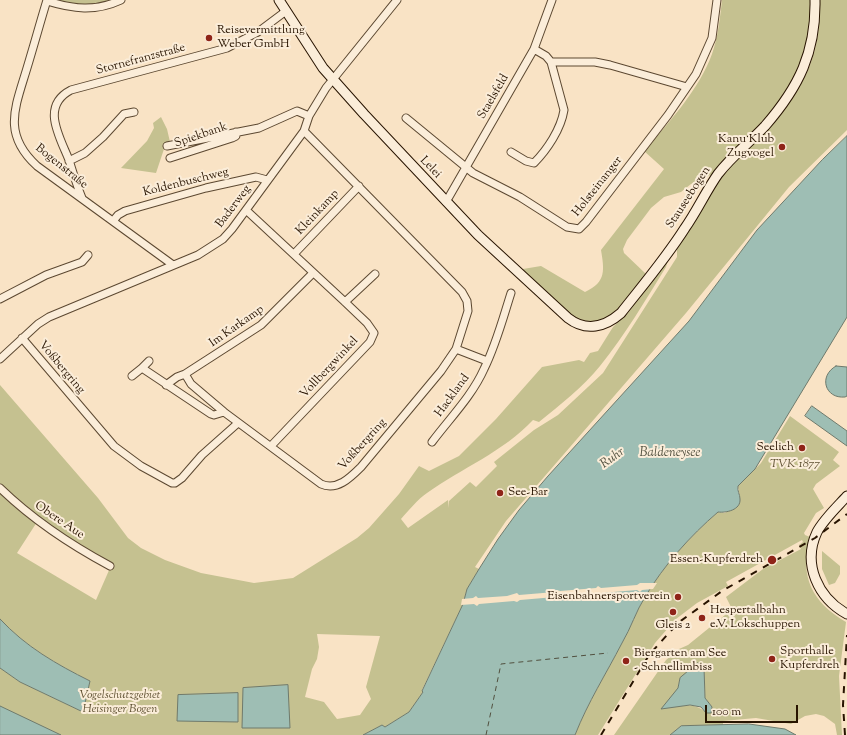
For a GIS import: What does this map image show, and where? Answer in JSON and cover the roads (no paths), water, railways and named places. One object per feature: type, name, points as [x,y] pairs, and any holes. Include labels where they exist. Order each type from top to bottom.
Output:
[{"type":"street","points":[[47,1],[77,9],[94,9],[107,6],[121,0]]},
{"type":"street","name":"Lelei","points":[[279,0],[323,68],[332,79],[446,202],[478,235],[559,310],[578,324],[588,327]]},
{"type":"street","name":"Baderweg","points":[[0,359],[38,324],[49,317],[210,249],[223,239],[304,131],[309,116],[332,79],[397,0]]},
{"type":"street","name":"Staelsfeld","points":[[446,202],[534,49],[552,0]]},
{"type":"street","name":"Holsteinanger","points":[[406,118],[465,167],[520,197],[567,227],[578,229],[586,222],[687,87],[707,52],[712,38],[717,0]]},
{"type":"street","name":"Stauseebogen","points":[[588,327],[606,324],[622,313],[685,230],[719,174],[765,126],[791,94],[809,53],[814,29],[815,0]]},
{"type":"street","name":"Bogenstraße","points":[[47,1],[15,104],[15,133],[20,146],[28,157],[173,265]]},
{"type":"street","name":"Stornefranzstraße","points":[[82,198],[54,121],[56,106],[64,94],[71,90],[227,48],[258,32],[286,11]]},
{"type":"street","points":[[511,152],[526,162],[534,163],[558,131],[564,110],[551,62],[546,56],[534,49]]},
{"type":"street","points":[[551,62],[595,62],[610,64],[687,87]]},
{"type":"street","name":"Spiekbank","points":[[168,146],[270,124],[297,111],[309,116]]},
{"type":"street","points":[[69,160],[85,153],[103,137],[124,114],[134,112]]},
{"type":"street","name":"Voßbergring","points":[[22,338],[114,446],[141,466],[172,483],[175,483],[182,478],[202,455],[238,423],[321,484],[329,486],[341,483],[361,467],[441,372],[456,349],[467,317],[468,305],[465,296],[304,131]]},
{"type":"street","name":"Spiekbank","points":[[170,158],[232,138],[236,136],[236,132]]},
{"type":"street","name":"Koldenbuschweg","points":[[113,221],[118,215],[125,211],[179,195],[256,177],[267,180]]},
{"type":"street","name":"Kleinkamp","points":[[294,254],[358,186]]},
{"type":"street","name":"Vollbergwinkel","points":[[246,210],[372,329],[373,338],[271,446]]},
{"type":"street","points":[[0,298],[46,275],[82,262],[88,256]]},
{"type":"street","name":"Im Karkamp","points":[[166,385],[261,326],[313,273]]},
{"type":"street","points":[[345,302],[375,274]]},
{"type":"street","name":"Hackland","points":[[432,442],[469,395],[488,361],[511,293]]},
{"type":"street","points":[[456,349],[488,361]]},
{"type":"street","points":[[132,376],[149,361]]},
{"type":"street","points":[[142,368],[211,414],[214,415],[224,412]]},
{"type":"street","points":[[185,374],[191,384],[238,423]]},
{"type":"street","name":"Obere Aue","points":[[0,488],[37,521],[59,536],[110,566]]},
{"type":"street","points":[[847,496],[820,527],[814,541],[813,570],[822,592],[836,607],[847,614]]},
{"type":"water","name":"Baldeneysee","points":[[847,136],[847,317],[755,469],[738,486],[740,503],[738,506],[729,511],[718,512],[708,521],[678,552],[652,585],[591,700],[575,735],[363,735],[382,725],[385,727],[409,712],[423,692],[422,691],[463,604],[467,589],[498,539],[519,510],[689,321],[757,230],[822,160]]},
{"type":"water","points":[[836,366],[847,367],[847,396],[845,397],[838,397],[829,391],[826,386],[827,375],[830,370]]},
{"type":"water","points":[[812,406],[847,431],[847,446],[805,416]]},
{"type":"water","points":[[0,619],[20,638],[42,654],[90,681],[83,712],[20,682],[0,668]]},
{"type":"water","points":[[698,663],[704,667],[705,698],[712,707],[711,713],[706,713],[701,707],[690,705],[661,709],[678,688],[680,678]]},
{"type":"water","points":[[288,685],[290,728],[242,728],[243,688]]},
{"type":"water","points":[[238,693],[238,722],[177,721],[178,695]]},
{"type":"water","points":[[0,706],[61,735],[0,735]]},
{"type":"water","points":[[749,724],[785,729],[796,735],[670,735],[681,726]]},
{"type":"railway","points":[[601,735],[649,655],[678,623],[722,591],[815,538],[847,514]]},
{"type":"railway","points":[[845,735],[843,705],[847,635]]},
{"type":"place","name":"Reisevermittlung Weber GmbH","points":[[209,38]]},
{"type":"place","name":"Kanu Klub Zugvogel","points":[[782,147]]},
{"type":"place","name":"Seelich","points":[[802,448]]},
{"type":"place","name":"See-Bar","points":[[500,493]]},
{"type":"place","name":"Essen-Kupferdreh","points":[[772,560]]},
{"type":"place","name":"Eisenbahnersportverein","points":[[678,597]]},
{"type":"place","name":"Gleis 2","points":[[673,612]]},
{"type":"place","name":"Hespertalbahn e.V. Lokschuppen","points":[[702,618]]},
{"type":"place","name":"Sporthalle Kupferdreh","points":[[772,659]]},
{"type":"place","name":"Biergarten am See - Schnellimbiss","points":[[626,661]]},
{"type":"water label","name":"Ruhr","points":[[613,459]]},
{"type":"park label","name":"TVK 1877","points":[[795,465]]},
{"type":"park label","name":"Vogelschutzgebiet Heisinger Bogen","points":[[120,703]]}]
